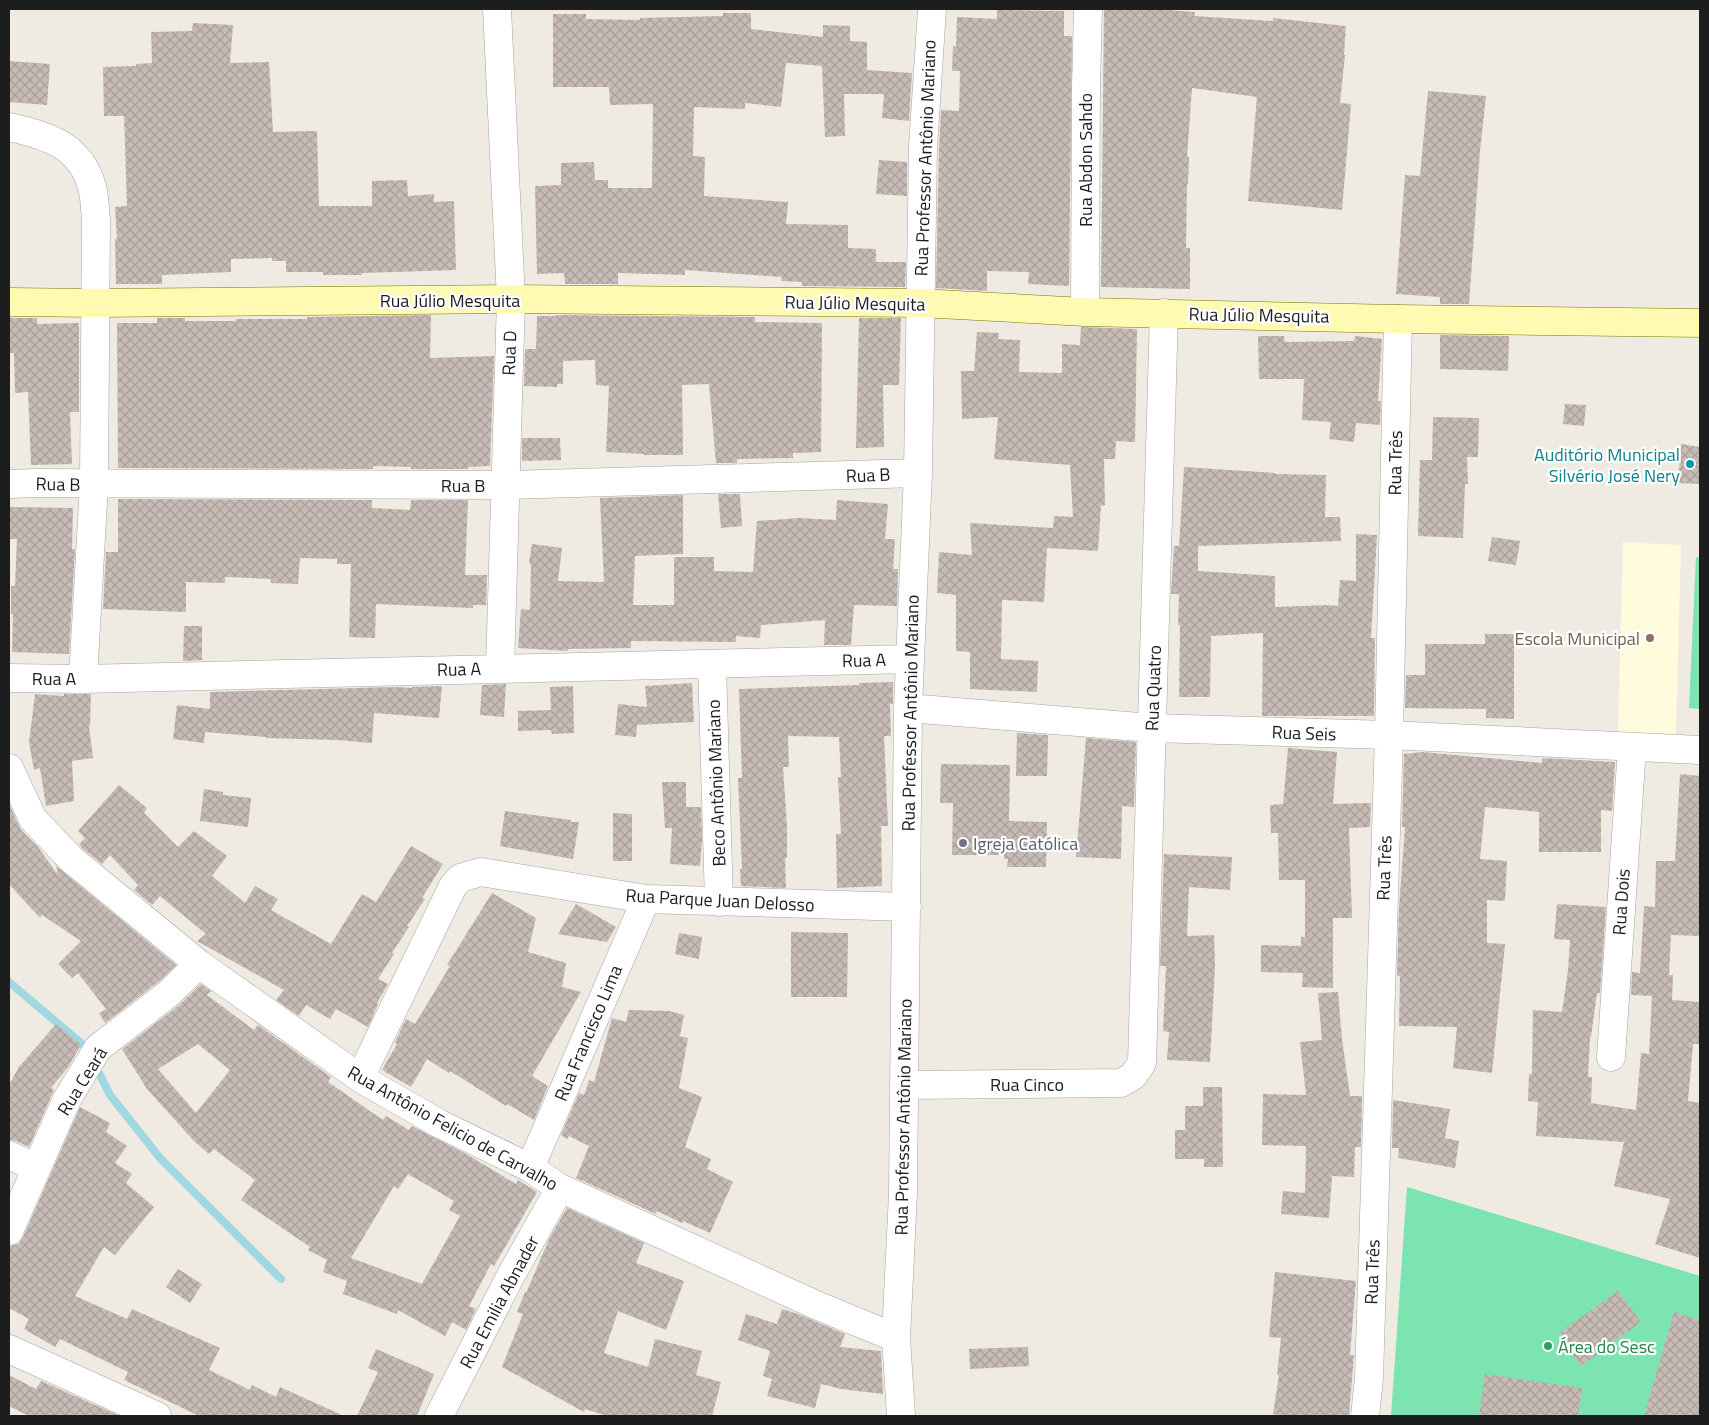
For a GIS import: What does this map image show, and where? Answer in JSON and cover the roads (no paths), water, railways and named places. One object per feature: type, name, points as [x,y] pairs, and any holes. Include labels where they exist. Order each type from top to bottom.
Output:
[{"type":"street","name":"Rua D","points":[[497,9],[511,299],[500,668]]},
{"type":"street","name":"Rua Professor Antônio Mariano","points":[[901,1416],[896,1338],[903,1193],[908,708],[918,473],[923,147],[932,9]]},
{"type":"street","name":"Rua Abdon Sahdo","points":[[1085,312],[1088,9]]},
{"type":"street","points":[[9,127],[42,135],[63,145],[83,165],[92,187],[96,221],[94,484],[84,679]]},
{"type":"street","name":"Rua Júlio Mesquita","points":[[9,302],[96,303],[511,299],[920,303],[1085,312],[1700,323]]},
{"type":"street","name":"Rua Quatro","points":[[1142,1063],[1164,313]]},
{"type":"street","name":"Rua Três","points":[[1365,1416],[1369,1368],[1398,319]]},
{"type":"street","name":"Rua B","points":[[9,484],[506,485],[918,473]]},
{"type":"street","name":"Rua A","points":[[9,678],[84,679],[910,659]]},
{"type":"street","name":"Beco Antônio Mariano","points":[[712,664],[719,902]]},
{"type":"street","name":"Rua Seis","points":[[908,708],[1152,728],[1388,735],[1700,750]]},
{"type":"street","name":"Rua Dois","points":[[1611,1057],[1632,747]]},
{"type":"street","name":"Rua Antônio Felicio de Carvalho","points":[[9,768],[33,819],[71,859],[199,964],[360,1078],[440,1124],[530,1168],[560,1188],[816,1305],[896,1338]]},
{"type":"street","name":"Rua Parque Juan Delosso","points":[[360,1078],[453,886],[460,878],[481,872],[646,899],[907,907]]},
{"type":"street","name":"Rua Francisco Lima","points":[[530,1168],[646,899]]},
{"type":"street","name":"Rua Ceará","points":[[9,1231],[67,1099],[98,1048],[168,994],[199,964]]},
{"type":"street","name":"Rua Cinco","points":[[904,1085],[1121,1083],[1133,1076],[1142,1063]]},
{"type":"street","points":[[9,1155],[36,1168]]},
{"type":"street","name":"Rua Emilia Abnader","points":[[439,1416],[510,1277],[560,1188]]},
{"type":"street","points":[[9,1348],[156,1416]]},
{"type":"waterway","points":[[9,982],[87,1048],[89,1052]]},
{"type":"waterway","points":[[95,1065],[110,1095],[160,1158],[281,1279]]},
{"type":"place","name":"Auditório Municipal Silvério José Nery","points":[[1690,464]]},
{"type":"place","name":"Escola Municipal","points":[[1650,638]]},
{"type":"place","name":"Igreja Católica","points":[[963,843]]},
{"type":"place","name":"Área do Sesc","points":[[1548,1346]]}]
